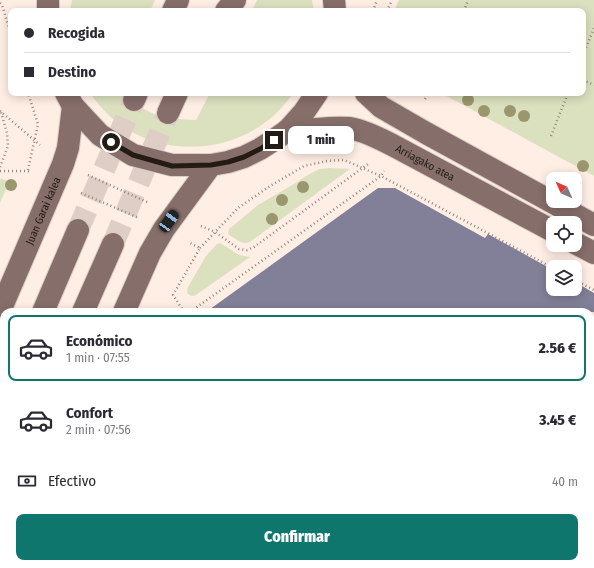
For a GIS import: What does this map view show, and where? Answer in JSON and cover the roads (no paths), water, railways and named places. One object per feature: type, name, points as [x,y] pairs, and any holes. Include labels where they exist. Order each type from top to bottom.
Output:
[{"type":"main road","points":[[228,8],[235,0]]},
{"type":"main road","points":[[168,113],[176,96]]},
{"type":"main road","points":[[69,100],[100,135],[133,155],[172,166],[211,165],[244,157],[288,130],[304,112],[315,96]]},
{"type":"main road","points":[[369,96],[381,107],[426,133],[594,225]]},
{"type":"main road","name":"Juan Garai kalea","points":[[1,308],[63,164],[68,148],[69,100]]},
{"type":"main road","name":"Arriagako atea","points":[[288,130],[336,127],[351,128],[383,140],[546,227]]},
{"type":"main road","points":[[127,308],[150,253],[164,229],[211,165]]},
{"type":"main road","points":[[45,308],[78,230]]},
{"type":"main road","points":[[85,308],[113,244]]},
{"type":"main road","points":[[582,247],[594,253]]},
{"type":"tunnel","points":[[78,230],[134,100]]},
{"type":"tunnel","points":[[113,244],[168,113]]}]
